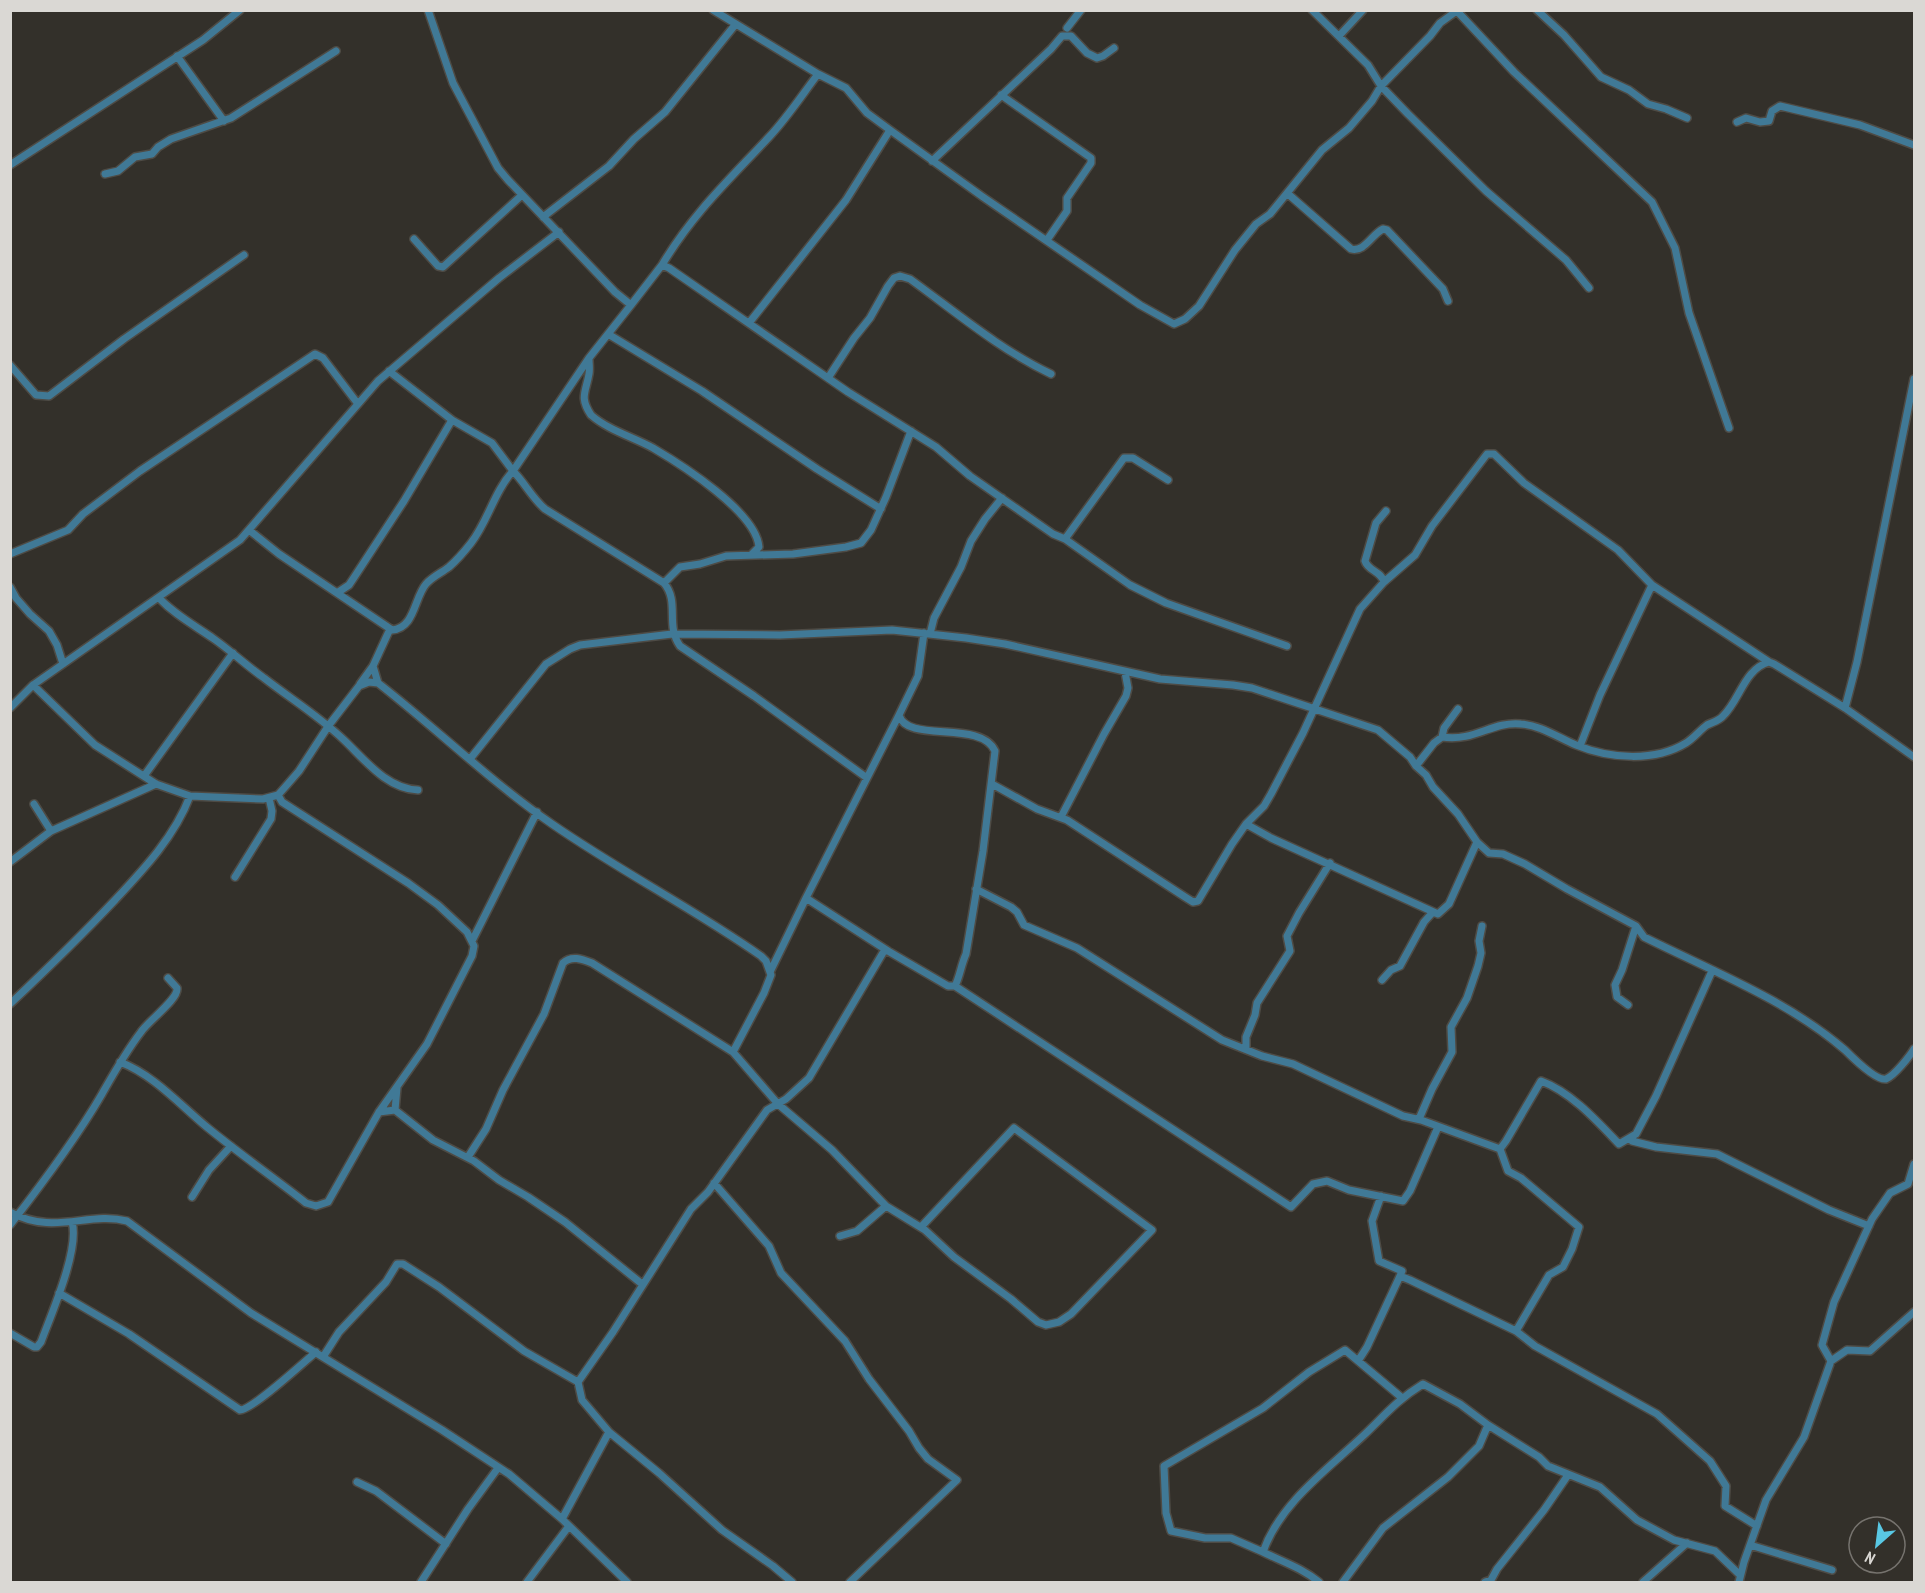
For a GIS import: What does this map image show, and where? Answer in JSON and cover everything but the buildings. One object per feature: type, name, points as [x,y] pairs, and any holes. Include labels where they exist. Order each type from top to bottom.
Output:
[{"type":"street","points":[[10,165],[203,40],[240,10]]},
{"type":"street","points":[[428,10],[453,83],[498,168],[615,292],[631,305]]},
{"type":"street","points":[[713,10],[818,74],[846,88],[867,113],[932,161],[1140,305],[1174,324],[1185,319],[1199,306],[1235,250],[1256,224],[1270,214],[1322,150],[1349,128],[1372,101],[1381,86],[1440,23],[1457,11],[1514,72],[1652,202],[1675,248],[1689,313],[1729,428]]},
{"type":"street","points":[[1067,28],[1081,10]]},
{"type":"street","points":[[1312,10],[1368,66],[1381,86],[1486,191],[1566,260],[1589,288]]},
{"type":"street","points":[[1339,36],[1363,10]]},
{"type":"street","points":[[1537,10],[1564,35],[1601,77],[1629,90],[1648,105],[1666,109],[1687,118]]},
{"type":"street","points":[[543,217],[609,166],[634,139],[665,112],[735,25]]},
{"type":"street","points":[[932,161],[1065,35],[1075,39],[1087,53],[1097,58],[1103,57],[1114,48]]},
{"type":"street","points":[[105,174],[118,171],[135,157],[152,154],[171,139],[224,121],[336,51]]},
{"type":"street","points":[[177,56],[224,121]]},
{"type":"street","points":[[249,530],[279,554],[390,629],[395,630],[405,624],[425,586],[450,566],[472,542],[501,488],[589,358],[662,264],[687,225],[718,189],[771,135],[818,74]]},
{"type":"street","points":[[1001,95],[1091,158],[1091,163],[1067,198],[1067,211],[1047,240]]},
{"type":"street","points":[[1737,122],[1746,118],[1760,122],[1768,121],[1772,111],[1780,106],[1860,125],[1914,145]]},
{"type":"street","points":[[749,323],[846,200],[890,130]]},
{"type":"street","points":[[1287,193],[1356,251],[1361,249],[1378,231],[1387,230],[1443,289],[1448,300]]},
{"type":"street","points":[[414,239],[438,266],[443,267],[522,195]]},
{"type":"street","points":[[10,708],[33,685],[240,540],[378,381],[499,278],[559,232]]},
{"type":"street","points":[[10,365],[36,395],[49,396],[124,339],[244,255]]},
{"type":"street","points":[[662,264],[718,300],[828,378],[936,447],[970,476],[1130,585],[1166,603],[1287,646]]},
{"type":"street","points":[[828,378],[870,318],[888,286],[900,276],[910,279],[1021,360],[1051,374]]},
{"type":"street","points":[[608,334],[702,391],[817,469],[881,508]]},
{"type":"street","points":[[11,556],[41,540],[68,530],[83,514],[140,471],[315,354],[323,358],[358,404]]},
{"type":"street","points":[[589,358],[589,374],[584,394],[585,406],[591,415],[653,448],[726,500],[750,524],[758,541],[759,547],[751,555]]},
{"type":"street","points":[[389,371],[452,420],[492,443],[524,482],[536,501],[545,509],[663,583],[668,588],[672,600],[672,634],[680,646],[754,696],[867,778]]},
{"type":"street","points":[[1845,708],[1857,662],[1914,379]]},
{"type":"street","points":[[337,593],[355,576],[404,501],[452,420]]},
{"type":"street","points":[[663,583],[676,569],[684,565],[700,564],[726,556],[793,554],[861,543],[871,530],[881,508],[911,431]]},
{"type":"street","points":[[992,784],[1037,809],[1061,817],[1193,902],[1200,898],[1232,843],[1246,824],[1264,806],[1271,794],[1303,733],[1356,616],[1384,582],[1415,555],[1432,526],[1487,454],[1494,454],[1524,483],[1618,550],[1652,585],[1769,662],[1845,708],[1914,757]]},
{"type":"street","points":[[1065,539],[1124,458],[1132,458],[1168,480]]},
{"type":"street","points":[[770,972],[918,676],[927,633],[961,567],[971,541],[1002,498]]},
{"type":"street","points":[[1384,582],[1381,575],[1369,568],[1365,561],[1376,523],[1386,511]]},
{"type":"street","points":[[1580,746],[1600,695],[1652,585]]},
{"type":"street","points":[[10,587],[16,598],[49,632],[57,645],[63,664]]},
{"type":"street","points":[[159,598],[172,612],[233,653],[329,725],[375,771],[407,788],[418,790]]},
{"type":"street","points":[[672,620],[688,635]]},
{"type":"street","points":[[33,685],[95,745],[156,784],[189,796],[269,798],[278,795],[299,771],[329,725],[373,666],[390,629]]},
{"type":"street","points":[[470,759],[546,664],[570,649],[597,642],[672,634],[780,635],[892,630],[927,633],[1005,644],[1160,679],[1242,686],[1378,730],[1410,757],[1458,814],[1477,842],[1489,853],[1503,854],[1525,864],[1636,926],[1644,937],[1778,1004],[1813,1026],[1880,1078],[1886,1078],[1896,1071],[1914,1049]]},
{"type":"street","points":[[144,776],[233,653]]},
{"type":"street","points":[[1442,737],[1457,740],[1505,724],[1523,724],[1592,751],[1652,756],[1671,751],[1689,742],[1707,726],[1722,718],[1749,677],[1755,670],[1769,662]]},
{"type":"street","points":[[373,666],[378,683]]},
{"type":"street","points":[[1061,817],[1126,696],[1128,688],[1125,672]]},
{"type":"street","points":[[359,686],[369,682],[378,683],[537,812],[626,873],[739,940],[761,956],[766,961],[771,975],[733,1052]]},
{"type":"street","points":[[1416,766],[1434,743],[1442,737],[1444,728],[1458,709]]},
{"type":"street","points":[[899,715],[902,722],[911,728],[980,738],[991,744],[995,751],[966,954],[955,986]]},
{"type":"street","points":[[10,862],[51,831],[156,784]]},
{"type":"street","points":[[120,1062],[146,1077],[306,1203],[320,1206],[328,1202],[379,1112],[427,1044],[462,979],[473,952],[472,941],[467,932],[438,905],[408,883],[282,802],[278,795]]},
{"type":"street","points":[[10,1004],[71,946],[129,885],[165,842],[183,816],[189,796]]},
{"type":"street","points":[[235,877],[270,819],[272,811],[269,798]]},
{"type":"street","points":[[34,804],[51,831]]},
{"type":"street","points":[[472,941],[537,812]]},
{"type":"street","points":[[1246,824],[1271,838],[1438,914],[1449,904],[1477,842]]},
{"type":"street","points":[[1246,1049],[1246,1037],[1257,1003],[1290,951],[1287,936],[1330,863]]},
{"type":"street","points":[[976,889],[1011,907],[1024,924],[1077,948],[1222,1040],[1262,1056],[1293,1064],[1403,1116],[1419,1119],[1500,1149]]},
{"type":"street","points":[[806,898],[939,982],[955,986],[1291,1208],[1313,1184],[1327,1181],[1349,1190],[1403,1201],[1410,1191],[1438,1127]]},
{"type":"street","points":[[1382,980],[1391,970],[1400,966],[1424,922],[1433,912]]},
{"type":"street","points":[[1419,1119],[1452,1052],[1451,1027],[1467,998],[1478,966],[1482,926]]},
{"type":"street","points":[[1628,1005],[1617,997],[1615,985],[1636,926]]},
{"type":"street","points":[[792,1582],[722,1530],[609,1432],[582,1400],[578,1382],[613,1332],[691,1209],[714,1183],[767,1110],[786,1099],[809,1078],[884,951],[888,951]]},
{"type":"street","points":[[468,1157],[486,1129],[503,1090],[544,1014],[563,963],[573,958],[592,963],[733,1052],[778,1104],[832,1150],[886,1206],[921,1227],[954,1257],[1038,1322],[1046,1325],[1059,1322],[1071,1314],[1152,1230],[1014,1128],[921,1227]]},
{"type":"street","points":[[1500,1149],[1541,1081],[1554,1086],[1597,1121],[1619,1144],[1636,1134],[1656,1096],[1712,971]]},
{"type":"street","points":[[10,1225],[14,1214],[96,1103],[120,1062],[149,1022],[176,996],[177,988],[168,978]]},
{"type":"street","points":[[394,1110],[398,1087]]},
{"type":"street","points":[[379,1112],[394,1110],[432,1140],[468,1157],[564,1222],[642,1284]]},
{"type":"street","points":[[1630,1138],[1632,1141],[1656,1147],[1717,1154],[1829,1210],[1869,1226]]},
{"type":"street","points":[[192,1197],[209,1170],[231,1146]]},
{"type":"street","points":[[1500,1149],[1508,1171],[1521,1178],[1579,1227],[1563,1267],[1549,1275],[1516,1331]]},
{"type":"street","points":[[1831,1361],[1822,1345],[1834,1302],[1869,1226],[1890,1193],[1908,1184],[1914,1164]]},
{"type":"street","points":[[714,1183],[769,1246],[781,1273],[845,1341],[869,1379],[909,1431],[919,1448],[928,1459],[957,1480],[850,1582]]},
{"type":"street","points":[[1358,1361],[1367,1347],[1402,1271],[1379,1261],[1372,1221],[1381,1196]]},
{"type":"street","points":[[840,1236],[857,1231],[886,1206]]},
{"type":"street","points":[[14,1214],[40,1222],[57,1224],[114,1218],[127,1221],[252,1313],[442,1430],[523,1484],[627,1582]]},
{"type":"street","points":[[10,1332],[37,1347],[59,1293],[74,1243],[75,1230],[72,1222]]},
{"type":"street","points":[[323,1357],[339,1332],[386,1282],[400,1263],[439,1287],[524,1351],[578,1382]]},
{"type":"street","points":[[1400,1276],[1516,1331],[1535,1346],[1657,1414],[1710,1461],[1726,1486],[1725,1506],[1757,1526]]},
{"type":"street","points":[[59,1293],[129,1334],[240,1410],[244,1410],[258,1400],[316,1352]]},
{"type":"street","points":[[1740,1579],[1750,1545],[1775,1482],[1804,1437],[1831,1361],[1847,1350],[1870,1351],[1914,1312]]},
{"type":"street","points":[[1319,1582],[1304,1570],[1285,1564],[1231,1538],[1205,1538],[1171,1531],[1166,1513],[1164,1466],[1263,1408],[1309,1372],[1345,1350],[1401,1397]]},
{"type":"street","points":[[1263,1552],[1275,1526],[1295,1501],[1401,1397],[1423,1384],[1460,1404],[1488,1425],[1539,1457],[1548,1466],[1600,1487],[1637,1520],[1674,1540],[1715,1551],[1740,1579]]},
{"type":"street","points":[[1343,1582],[1383,1528],[1448,1477],[1479,1446],[1488,1425]]},
{"type":"street","points":[[562,1519],[609,1432]]},
{"type":"street","points":[[421,1582],[498,1468]]},
{"type":"street","points":[[1485,1582],[1491,1580],[1568,1475]]},
{"type":"street","points":[[357,1482],[376,1491],[446,1544]]},
{"type":"street","points":[[527,1582],[569,1526]]},
{"type":"street","points":[[1643,1582],[1687,1543]]},
{"type":"street","points":[[1750,1545],[1832,1570]]}]
